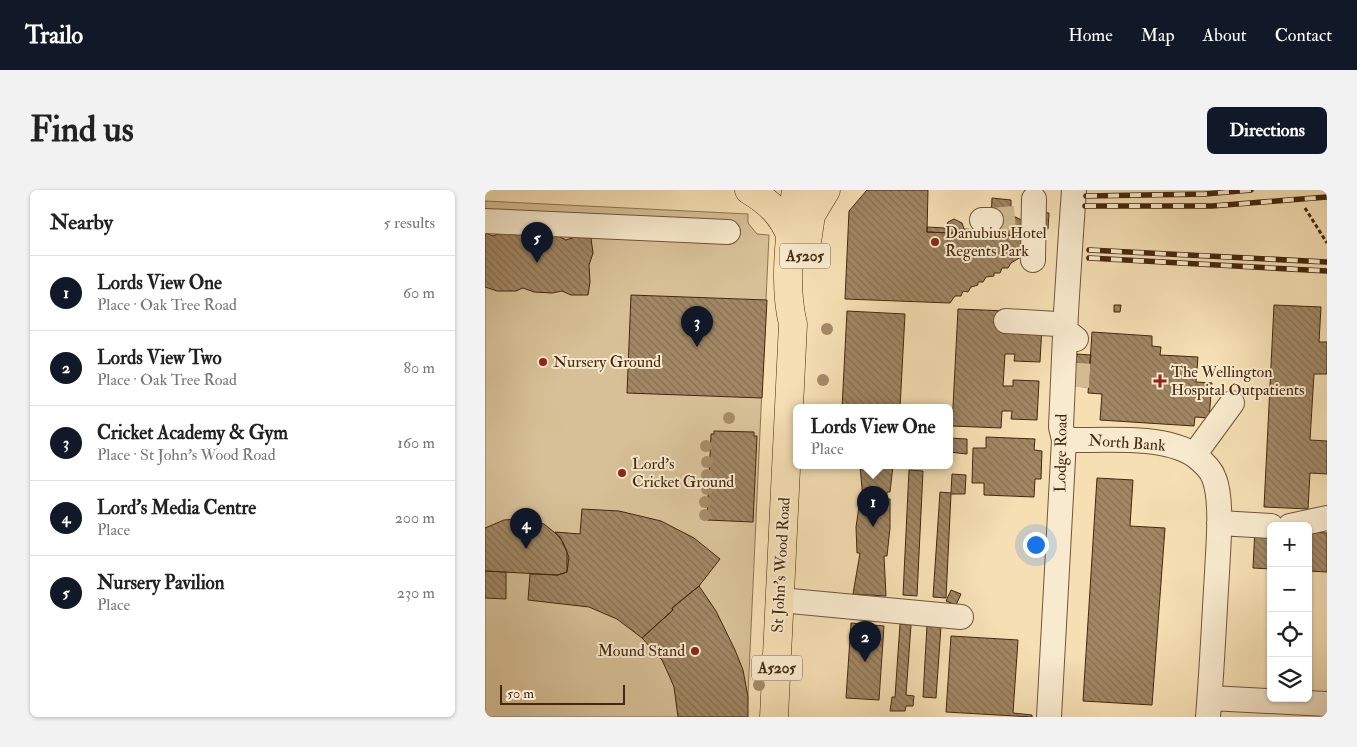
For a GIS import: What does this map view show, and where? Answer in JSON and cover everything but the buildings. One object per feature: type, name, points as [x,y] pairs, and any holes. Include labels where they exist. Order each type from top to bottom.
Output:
[{"type":"highway","name":"A5205","points":[[749,190],[777,210],[784,220],[791,238]]},
{"type":"highway","name":"St John's Wood Road","points":[[774,717],[793,324],[787,303],[796,190]]},
{"type":"highway","name":"St John's Wood Road","points":[[793,324],[802,306],[809,224],[826,190]]},
{"type":"street","name":"Lodge Road","points":[[1049,717],[1064,440],[1061,411],[1074,190]]},
{"type":"street","points":[[1015,218],[1036,194]]},
{"type":"street","points":[[1033,260],[1036,194]]},
{"type":"street","points":[[485,221],[728,232]]},
{"type":"street","points":[[1006,321],[1057,324],[1066,322],[1081,341],[1079,354]]},
{"type":"street","points":[[1061,411],[1076,402],[1077,387]]},
{"type":"street","points":[[1194,455],[1231,403]]},
{"type":"street","name":"North Bank","points":[[1064,440],[1156,443],[1175,447],[1194,455],[1210,471],[1214,478],[1219,527],[1209,707]]},
{"type":"street","points":[[1308,522],[1327,518]]},
{"type":"street","points":[[1219,527],[1267,526]]},
{"type":"street","points":[[780,600],[961,617]]},
{"type":"street","points":[[1209,707],[1327,704]]},
{"type":"path","points":[[1305,208],[1327,242]]},
{"type":"shaded area","name":"Lord's Cricket Ground","points":[[485,201],[748,214],[748,223],[757,234],[769,235],[747,717],[485,717]]},
{"type":"pier","points":[[1302,190],[1327,190],[1327,206],[1312,207]]},
{"type":"tunnel","points":[[991,220],[1015,218]]},
{"type":"tunnel","points":[[1077,387],[1079,354]]},
{"type":"railway","points":[[1086,196],[1205,194],[1251,190]]},
{"type":"railway","points":[[1085,206],[1212,206],[1327,197]]},
{"type":"railway","points":[[1089,250],[1327,262]]},
{"type":"railway","points":[[1089,258],[1327,271]]},
{"type":"place","name":"Danubius Hotel Regents Park","points":[[935,242]]},
{"type":"place","name":"Nursery Pavilion","points":[[537,263]]},
{"type":"place","name":"Cricket Academy & Gym","points":[[697,347]]},
{"type":"place","name":"Nursery Ground","points":[[543,362]]},
{"type":"place","name":"The Wellington Hospital Outpatients","points":[[1160,381]]},
{"type":"place","name":"Lord's Cricket Ground","points":[[622,473]]},
{"type":"place","name":"Lords View One","points":[[873,527]]},
{"type":"place","name":"Lord's Media Centre","points":[[526,549]]},
{"type":"place","name":"Mound Stand","points":[[695,651]]},
{"type":"place","name":"Lords View Two","points":[[865,662]]}]
